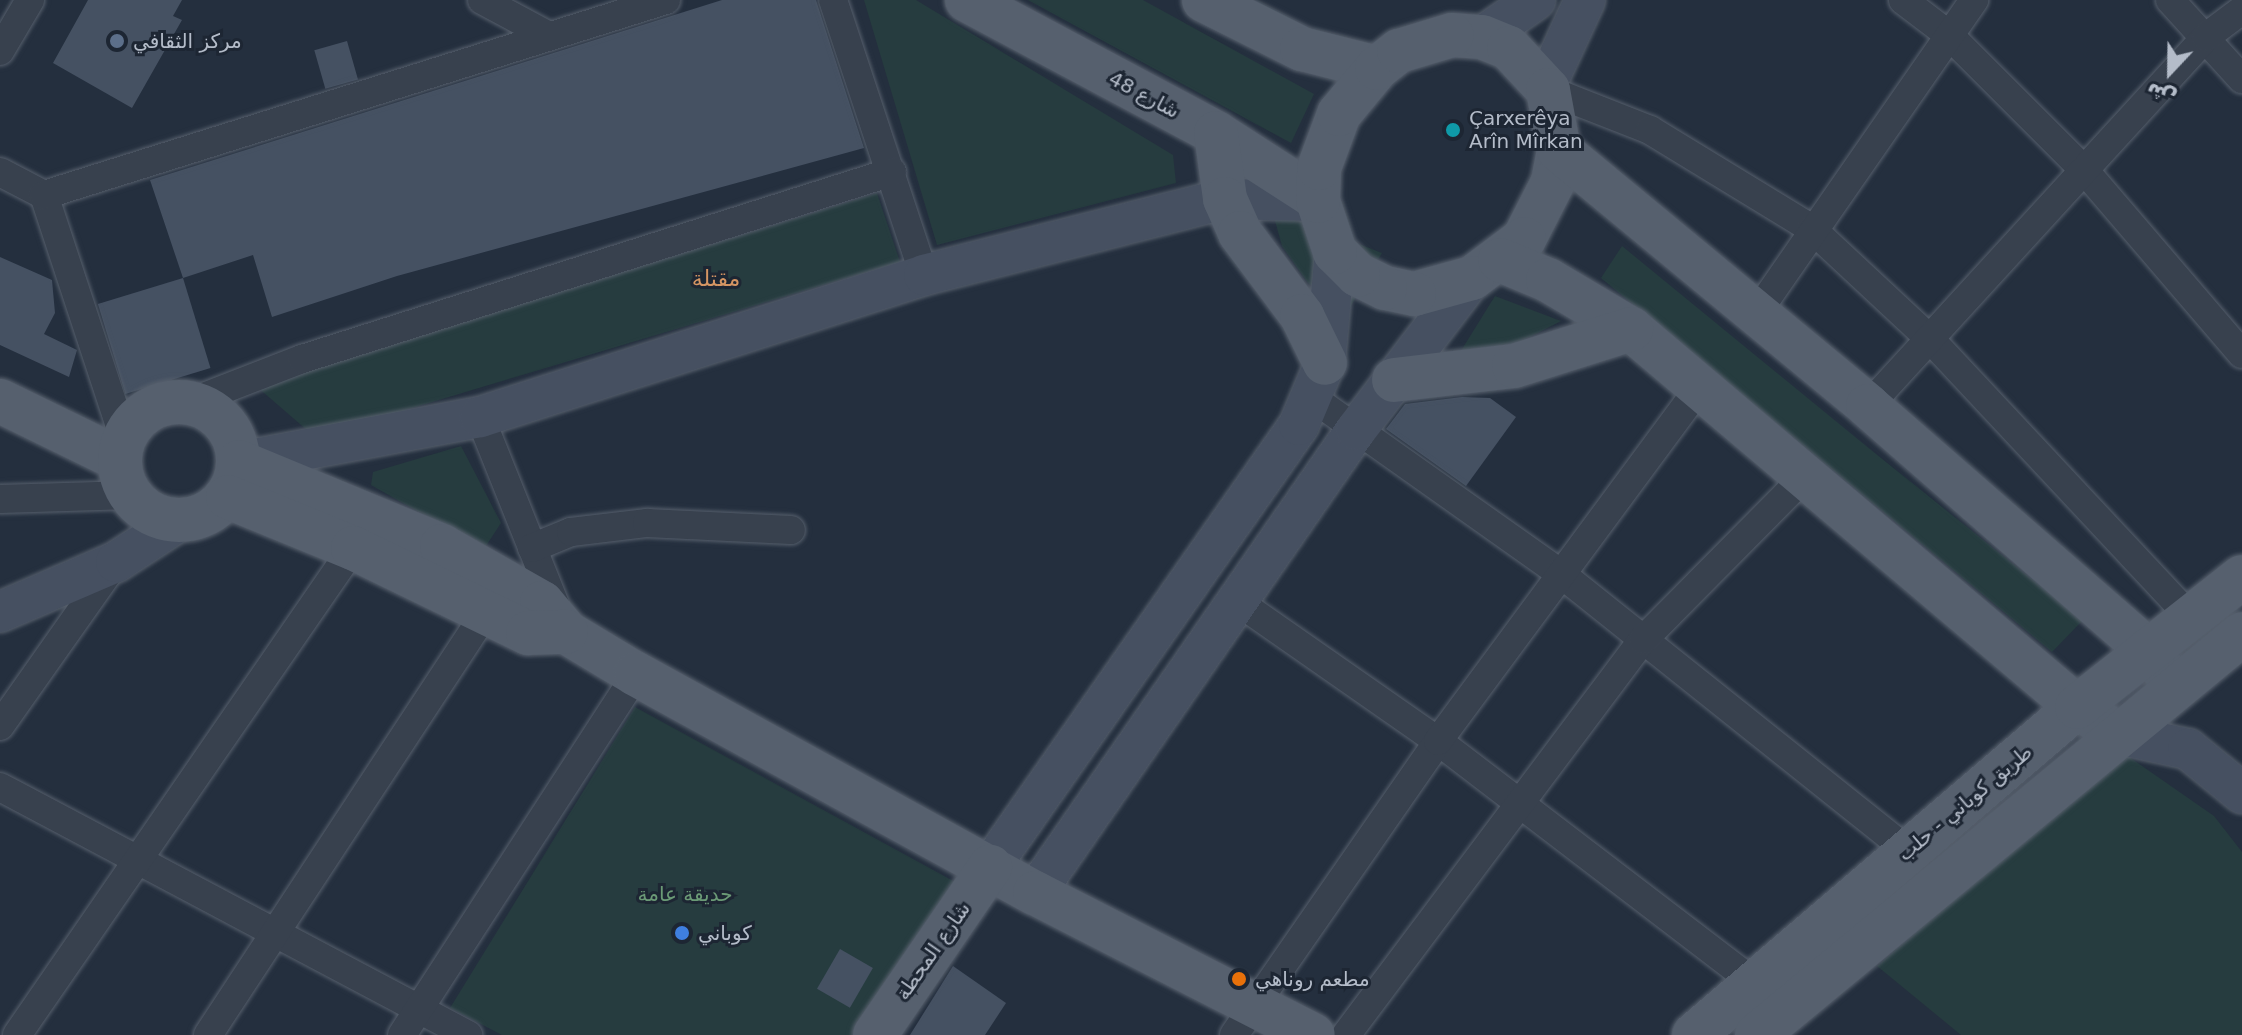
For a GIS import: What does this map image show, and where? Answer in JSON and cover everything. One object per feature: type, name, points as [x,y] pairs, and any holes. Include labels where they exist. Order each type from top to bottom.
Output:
[{"type":"main road","name":"48 شارع","points":[[967,0],[1216,133],[1318,199]]},
{"type":"main road","points":[[1204,0],[1302,49],[1377,68]]},
{"type":"main road","points":[[1482,37],[1535,0]]},
{"type":"main road","points":[[1035,893],[1356,430],[1486,269],[1542,212],[1559,150],[1546,88],[1561,41],[1585,0]]},
{"type":"main road","points":[[990,867],[1320,381],[1335,252],[1318,199],[1327,140],[1348,101],[1377,68],[1425,40],[1482,37],[1509,48],[1546,88]]},
{"type":"main road","points":[[1216,133],[1225,199],[1240,233],[1302,316],[1320,381]]},
{"type":"main road","points":[[1559,150],[1758,311],[2148,650],[2176,686],[2188,749]]},
{"type":"main road","points":[[234,479],[480,417],[924,275],[1225,199],[1318,199]]},
{"type":"main road","points":[[1335,252],[1358,275],[1385,288],[1414,294],[1486,269],[1548,280],[1631,329],[2077,707],[2118,734],[2188,749],[2242,793]]},
{"type":"main road","points":[[1394,380],[1514,366],[1631,329]]},
{"type":"main road","points":[[0,401],[125,464],[161,518],[179,521]]},
{"type":"main road","points":[[0,612],[116,562],[179,521],[214,510],[234,479],[226,423],[191,402],[151,408],[125,464]]},
{"type":"main road","points":[[234,479],[353,548],[484,615],[528,633],[566,632]]},
{"type":"main road","points":[[234,479],[442,546],[542,603],[566,632],[636,674],[990,867],[1244,1020],[1313,1035]]},
{"type":"main road","name":"طريق كوباني - حلب","points":[[1694,1035],[2077,707],[2242,577]]},
{"type":"main road","points":[[1757,1035],[2242,634]]},
{"type":"main road","name":"شارع المحطة","points":[[885,1032],[990,867]]},
{"type":"street","points":[[0,51],[30,0]]},
{"type":"street","points":[[482,0],[549,36]]},
{"type":"street","points":[[0,172],[44,195],[666,0]]},
{"type":"street","points":[[833,0],[924,275]]},
{"type":"street","points":[[1903,0],[1949,35],[2085,171],[2242,354]]},
{"type":"street","points":[[1758,311],[1812,229],[1974,0]]},
{"type":"street","points":[[2170,0],[2242,79]]},
{"type":"street","points":[[1868,406],[2206,37],[2242,10]]},
{"type":"street","points":[[1546,88],[1638,125],[1699,156],[1812,229],[1931,340],[2190,617]]},
{"type":"street","points":[[191,402],[302,359],[892,172]]},
{"type":"street","points":[[0,499],[125,464],[44,195]]},
{"type":"street","points":[[1320,381],[1356,430],[1560,573],[1908,851]]},
{"type":"street","points":[[1244,1020],[1438,741],[1701,386]]},
{"type":"street","points":[[480,417],[566,632]]},
{"type":"street","points":[[1346,1035],[1518,802],[1643,640],[1806,475]]},
{"type":"street","points":[[532,548],[571,532],[647,523],[791,530]]},
{"type":"street","points":[[19,1028],[353,548]]},
{"type":"street","points":[[0,726],[116,562]]},
{"type":"street","points":[[1237,601],[1438,741],[1754,983]]},
{"type":"street","points":[[208,1035],[484,615]]},
{"type":"street","points":[[402,1035],[636,674]]},
{"type":"street","points":[[0,787],[468,1035]]},
{"type":"green space","points":[[864,0],[916,0],[1173,155],[1176,183],[937,245]]},
{"type":"green space","points":[[1028,0],[1143,0],[1314,94],[1291,143]]},
{"type":"green space","points":[[877,193],[900,262],[315,437],[256,386]]},
{"type":"green space","points":[[1272,210],[1382,253],[1348,311],[1308,283],[1282,246]]},
{"type":"green space","points":[[1622,246],[2083,620],[2052,652],[1601,278]]},
{"type":"green space","points":[[1495,296],[1561,321],[1516,344],[1459,354]]},
{"type":"green space","points":[[461,446],[501,523],[484,549],[371,485],[373,472]]},
{"type":"green space","name":"حديقة عامة","points":[[635,707],[955,882],[852,1035],[502,1035],[450,1008]]},
{"type":"green space","points":[[2122,752],[2214,816],[2242,852],[2242,1035],[1961,1035],[1877,966]]},
{"type":"building","name":"مركز الثقافي","points":[[88,0],[182,0],[173,16],[182,20],[132,108],[53,63]]},
{"type":"building","points":[[722,0],[816,0],[864,148],[397,276],[272,317],[253,255],[183,278],[150,180]]},
{"type":"building","points":[[347,41],[358,79],[325,89],[314,50]]},
{"type":"building","points":[[0,257],[52,280],[55,313],[44,334],[77,350],[69,377],[0,345]]},
{"type":"building","points":[[183,278],[210,368],[125,394],[98,304]]},
{"type":"building","points":[[1462,397],[1490,398],[1516,417],[1466,486],[1386,429],[1405,404]]},
{"type":"building","points":[[840,949],[873,968],[850,1008],[817,989]]},
{"type":"building","points":[[953,966],[1006,1003],[985,1035],[910,1035]]},
{"type":"place","name":"مركز الثقافي","points":[[117,41]]},
{"type":"place","name":"Çarxerêya Arîn Mîrkan","points":[[1453,130]]},
{"type":"place","name":"كوباني","points":[[682,933]]},
{"type":"place","name":"مطعم روناهي","points":[[1239,979]]},
{"type":"district","name":"مقتلة","points":[[716,279]]}]
